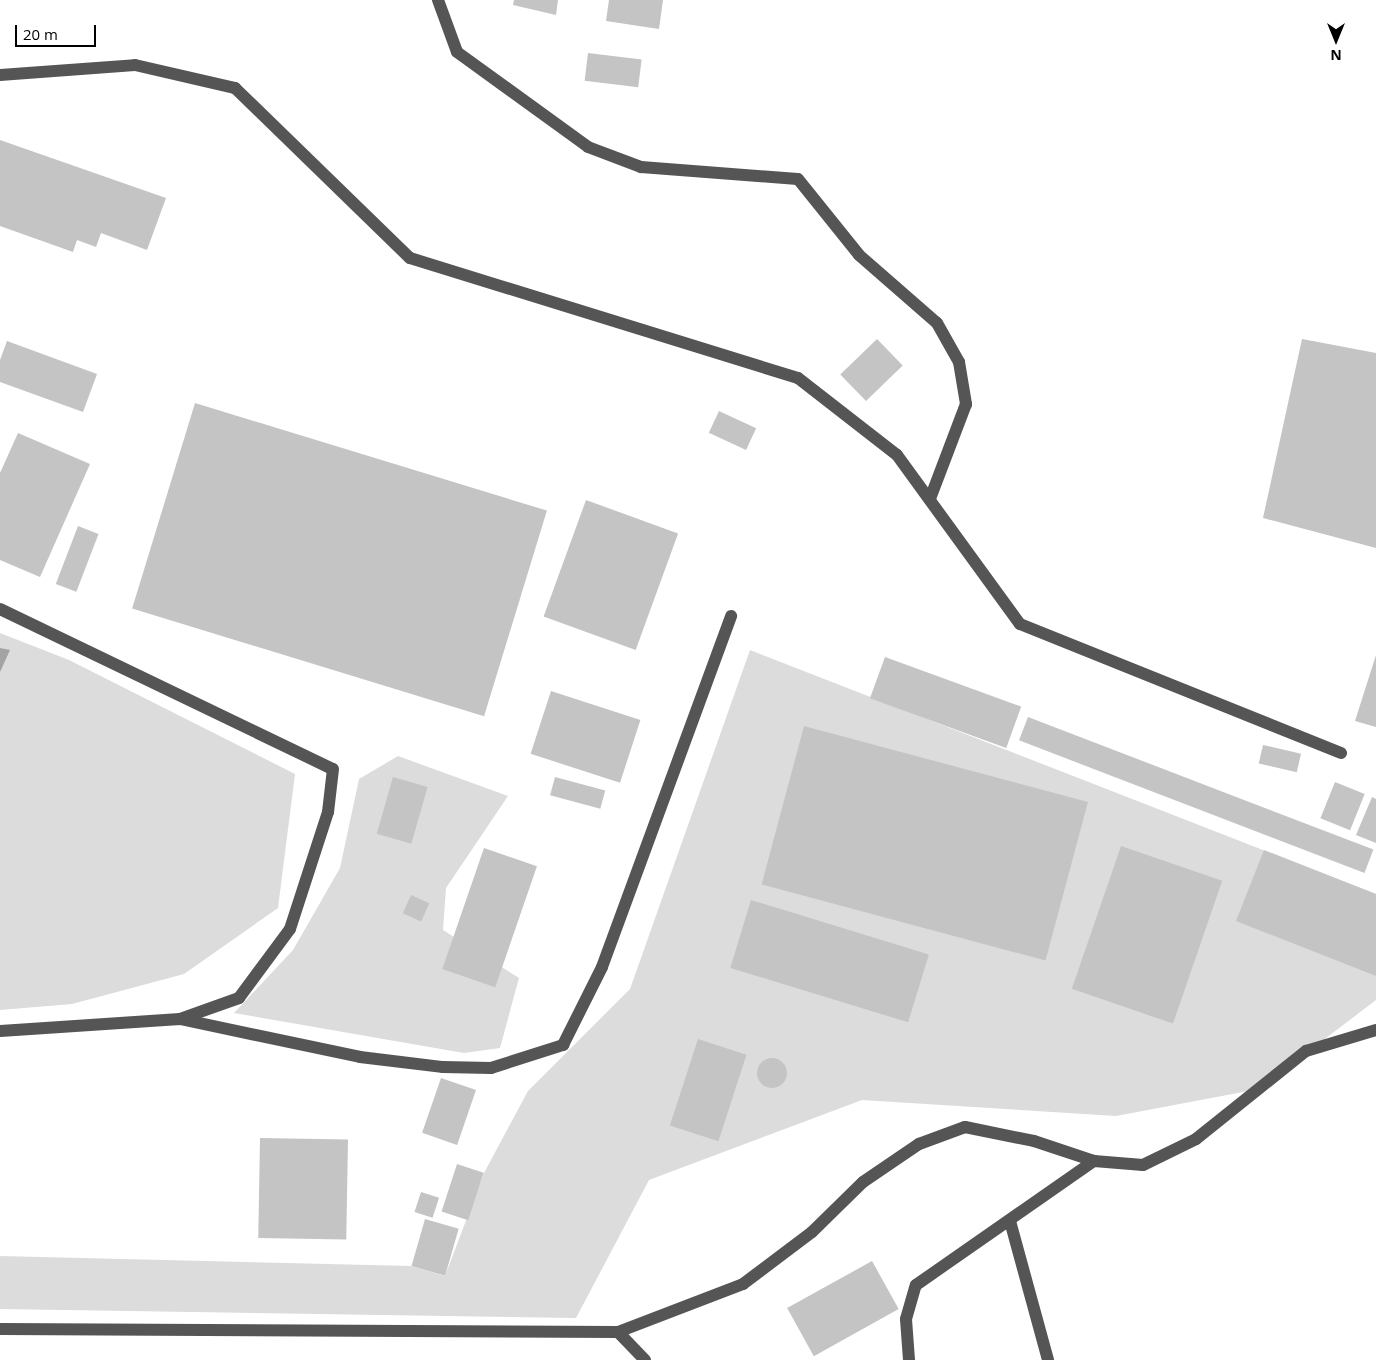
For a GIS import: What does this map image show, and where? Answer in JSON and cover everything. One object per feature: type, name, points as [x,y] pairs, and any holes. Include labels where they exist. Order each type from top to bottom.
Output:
[{"type":"lane","points":[[438,0],[458,52],[588,147],[641,167],[798,179],[859,255],[937,323],[959,362],[966,404],[930,499]]},
{"type":"lane","points":[[0,75],[136,65],[235,88],[410,258],[798,378],[897,455],[1020,624],[1341,752]]},
{"type":"lane","points":[[0,609],[333,769],[328,812],[290,929],[239,998],[180,1019]]},
{"type":"lane","points":[[0,1031],[180,1019],[360,1057],[443,1067],[491,1068],[563,1045],[602,966],[731,616]]},
{"type":"lane","points":[[0,1329],[618,1332],[743,1284],[812,1232],[863,1182],[919,1144],[965,1127],[1034,1141],[1094,1161],[1144,1165],[1196,1139],[1306,1051],[1376,1030]]},
{"type":"lane","points":[[909,1360],[906,1319],[916,1285],[1094,1161]]},
{"type":"lane","points":[[1010,1221],[1048,1360]]},
{"type":"lane","points":[[618,1332],[645,1360]]},
{"type":"shaded area","points":[[0,633],[69,660],[295,774],[278,908],[184,974],[72,1004],[0,1010]]},
{"type":"shaded area","points":[[0,648],[10,650],[0,672]]},
{"type":"shaded area","points":[[750,650],[1376,894],[1376,1000],[1259,1089],[1116,1116],[862,1100],[649,1180],[576,1318],[0,1309],[0,1256],[411,1266],[445,1276],[484,1173],[528,1091],[630,989]]},
{"type":"shaded area","points":[[398,756],[508,796],[446,888],[443,930],[519,978],[500,1048],[464,1053],[234,1013],[293,950],[340,868],[359,779]]},
{"type":"building","points":[[514,0],[558,0],[556,15],[513,5]]},
{"type":"building","points":[[609,0],[663,0],[659,29],[606,21]]},
{"type":"building","points":[[588,53],[642,60],[638,87],[585,81]]},
{"type":"building","points":[[0,140],[166,198],[147,250],[101,233],[96,247],[77,240],[73,252],[0,226]]},
{"type":"building","points":[[877,339],[903,366],[866,401],[840,374]]},
{"type":"building","points":[[1302,339],[1376,353],[1376,548],[1263,518]]},
{"type":"building","points":[[7,341],[97,374],[83,412],[0,382],[0,360]]},
{"type":"building","points":[[195,403],[547,511],[484,716],[132,609]]},
{"type":"building","points":[[719,411],[756,428],[746,450],[709,433]]},
{"type":"building","points":[[18,433],[90,464],[40,577],[0,560],[0,473]]},
{"type":"building","points":[[586,500],[678,534],[636,650],[544,617]]},
{"type":"building","points":[[78,526],[99,534],[76,592],[56,584]]},
{"type":"building","points":[[1376,655],[1376,727],[1355,721]]},
{"type":"building","points":[[885,657],[1021,707],[1006,748],[870,698]]},
{"type":"building","points":[[551,691],[640,720],[620,783],[531,754]]},
{"type":"building","points":[[1028,717],[1373,850],[1364,873],[1019,740]]},
{"type":"building","points":[[804,726],[1088,802],[1046,961],[762,884]]},
{"type":"building","points":[[1263,745],[1301,754],[1297,772],[1259,764]]},
{"type":"building","points":[[393,777],[428,787],[411,844],[377,834]]},
{"type":"building","points":[[555,777],[605,790],[600,809],[550,795]]},
{"type":"building","points":[[1335,782],[1365,794],[1350,830],[1320,818]]},
{"type":"building","points":[[1372,797],[1376,799],[1376,843],[1356,835]]},
{"type":"building","points":[[1121,846],[1222,881],[1173,1024],[1072,989]]},
{"type":"building","points":[[484,848],[537,866],[495,987],[442,969]]},
{"type":"building","points":[[1264,850],[1376,894],[1376,976],[1236,921]]},
{"type":"building","points":[[411,895],[429,903],[421,921],[403,913]]},
{"type":"building","points":[[751,900],[929,954],[908,1022],[730,968]]},
{"type":"building","points":[[698,1039],[747,1055],[718,1141],[670,1126]]},
{"type":"building","points":[[772,1058],[783,1062],[787,1073],[783,1084],[772,1088],[761,1084],[757,1073],[761,1062]]},
{"type":"building","points":[[441,1078],[476,1090],[457,1145],[422,1133]]},
{"type":"building","points":[[260,1138],[348,1140],[346,1240],[258,1238]]},
{"type":"building","points":[[457,1164],[484,1173],[468,1220],[442,1212]]},
{"type":"building","points":[[421,1192],[439,1198],[433,1218],[415,1212]]},
{"type":"building","points":[[425,1219],[459,1229],[445,1276],[411,1266]]},
{"type":"building","points":[[872,1261],[899,1309],[814,1356],[787,1308]]}]
